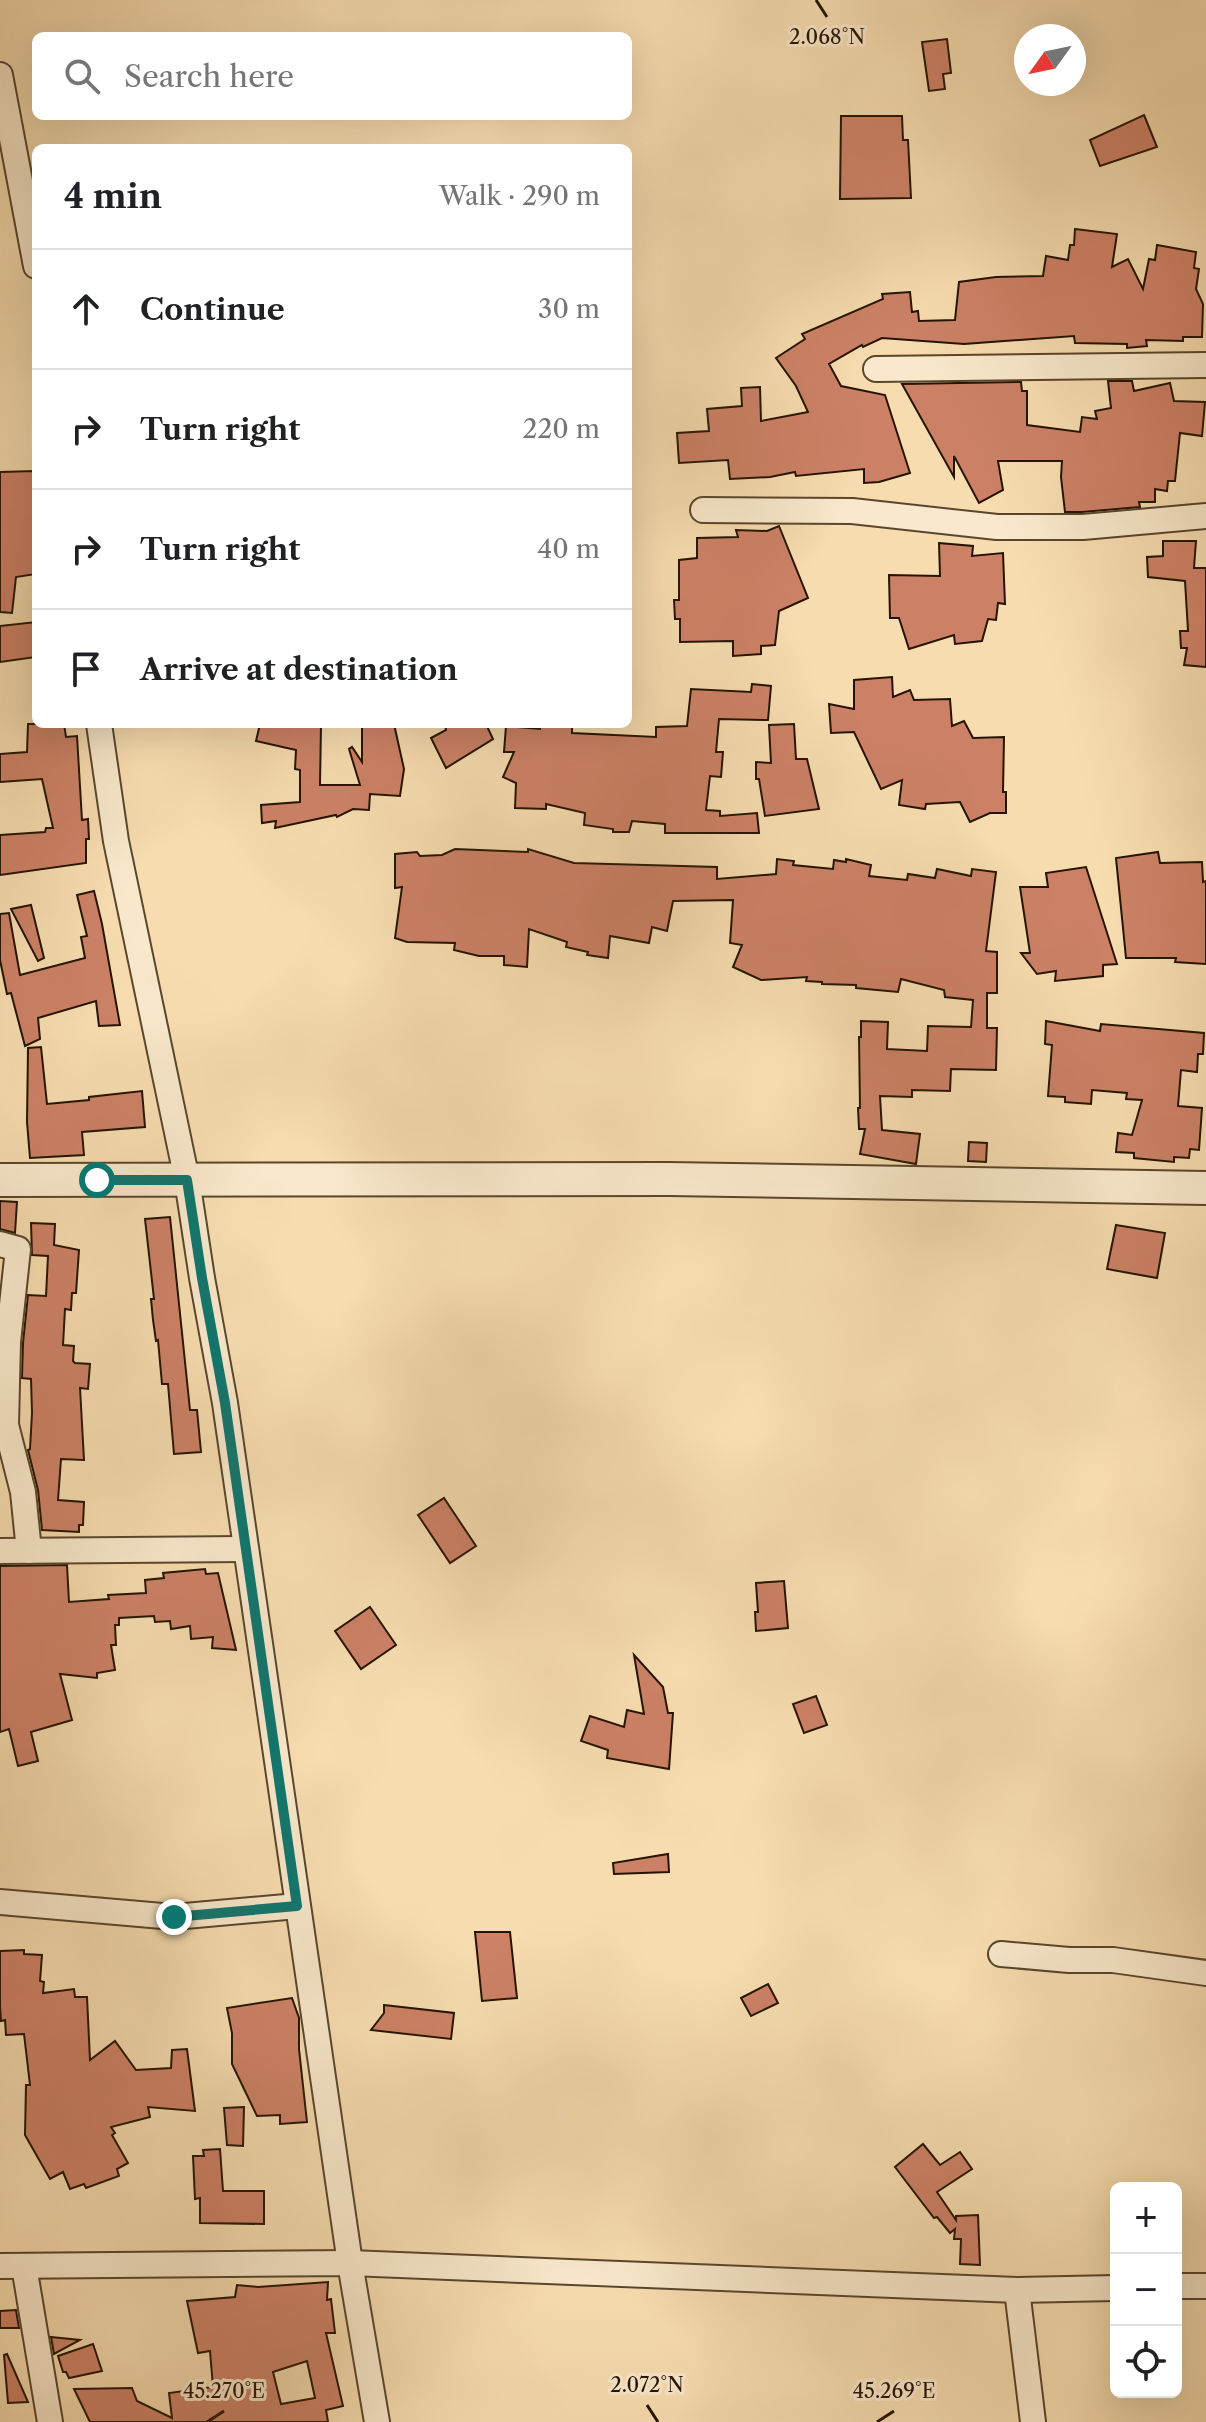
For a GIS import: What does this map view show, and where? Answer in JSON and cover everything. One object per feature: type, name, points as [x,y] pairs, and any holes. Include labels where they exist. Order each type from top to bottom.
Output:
[{"type":"street","points":[[0,75],[32,245]]},
{"type":"street","points":[[876,369],[1206,365]]},
{"type":"street","points":[[703,510],[852,511],[997,527],[1083,527],[1206,516]]},
{"type":"street","points":[[100,728],[116,841],[187,1180],[225,1403],[350,2263],[377,2422]]},
{"type":"street","points":[[0,1180],[669,1179],[1206,1188]]},
{"type":"street","points":[[0,1244],[18,1249],[8,1342],[6,1425],[23,1492],[29,1551]]},
{"type":"street","points":[[0,1551],[245,1549]]},
{"type":"street","points":[[0,1902],[174,1917],[297,1906]]},
{"type":"street","points":[[1001,1954],[1113,1960],[1206,1973]]},
{"type":"street","points":[[50,2422],[12,2266],[350,2263],[1017,2290],[1110,2288]]},
{"type":"street","points":[[1182,2286],[1206,2286]]},
{"type":"street","points":[[1017,2290],[1033,2422]]},
{"type":"building","points":[[947,39],[951,73],[943,74],[945,89],[929,91],[922,42]]},
{"type":"building","points":[[1144,115],[1157,147],[1100,166],[1090,140]]},
{"type":"building","points":[[841,116],[902,116],[903,140],[908,140],[911,198],[840,199]]},
{"type":"building","points":[[1075,229],[1117,234],[1112,267],[1128,259],[1143,289],[1149,259],[1155,260],[1157,245],[1196,252],[1194,268],[1199,269],[1196,289],[1203,304],[1202,337],[1183,337],[1183,341],[1146,340],[1147,346],[1127,348],[1127,344],[1075,343],[1074,336],[964,344],[882,338],[862,345],[829,364],[841,386],[885,395],[910,473],[864,483],[864,469],[730,479],[728,460],[679,463],[677,433],[709,431],[707,409],[742,406],[741,388],[760,387],[761,421],[808,412],[796,386],[776,358],[805,339],[802,334],[883,299],[882,294],[910,292],[912,312],[918,311],[919,321],[955,320],[959,282],[1043,276],[1046,256],[1068,260],[1070,245],[1074,245]]},
{"type":"building","points":[[1108,381],[1132,381],[1134,391],[1170,383],[1174,401],[1205,402],[1202,436],[1180,433],[1175,481],[1168,481],[1167,491],[1155,489],[1155,502],[1139,502],[1140,507],[1082,512],[1065,512],[1062,461],[998,461],[1003,490],[979,503],[954,456],[954,477],[902,384],[1021,382],[1022,391],[1027,391],[1027,425],[1080,432],[1082,417],[1097,419],[1095,411],[1111,408]]},
{"type":"building","points":[[32,471],[32,575],[16,577],[12,613],[0,612],[0,472]]},
{"type":"building","points":[[779,526],[808,598],[779,611],[775,645],[761,646],[761,654],[733,656],[733,641],[680,642],[680,619],[675,619],[674,600],[679,600],[679,560],[697,558],[697,538],[738,537],[736,530],[767,531]]},
{"type":"building","points":[[1163,541],[1196,541],[1194,568],[1206,568],[1206,667],[1184,665],[1187,648],[1181,648],[1180,631],[1188,631],[1185,581],[1148,577],[1147,557],[1163,556]]},
{"type":"building","points":[[939,543],[973,546],[972,556],[1003,553],[1005,604],[998,603],[996,620],[988,619],[982,641],[955,644],[954,635],[909,649],[899,618],[890,618],[889,575],[940,576]]},
{"type":"building","points":[[32,622],[32,658],[0,662],[0,626]]},
{"type":"building","points":[[892,677],[893,697],[910,690],[914,700],[950,699],[952,726],[964,721],[973,738],[1004,737],[1003,792],[1006,792],[1006,813],[990,813],[970,822],[960,802],[926,804],[925,809],[899,805],[902,780],[881,789],[854,732],[831,733],[829,704],[854,709],[854,680]]},
{"type":"building","points":[[752,684],[771,686],[768,720],[719,719],[716,752],[723,752],[721,777],[710,776],[706,810],[720,811],[720,816],[757,813],[759,833],[665,833],[665,824],[632,821],[629,832],[613,832],[613,829],[584,825],[585,813],[546,804],[546,809],[515,808],[516,783],[503,777],[514,752],[504,752],[506,728],[572,728],[572,733],[656,737],[656,727],[687,726],[691,689],[751,692]]},
{"type":"building","points":[[28,724],[32,724],[32,728],[65,728],[66,737],[77,736],[82,820],[88,819],[86,863],[0,875],[0,835],[45,832],[46,828],[53,828],[42,779],[0,782],[0,754],[27,752]]},
{"type":"building","points":[[794,724],[796,759],[807,759],[819,809],[765,816],[759,779],[756,779],[756,762],[771,763],[769,725]]},
{"type":"building","points":[[259,728],[321,728],[320,785],[360,785],[349,749],[352,747],[362,762],[362,728],[395,728],[404,769],[400,796],[370,794],[369,810],[353,809],[337,817],[275,828],[276,821],[262,823],[261,805],[300,802],[300,770],[295,769],[296,750],[256,741]]},
{"type":"building","points":[[488,728],[493,739],[446,768],[431,738],[446,730]]},
{"type":"building","points":[[455,849],[528,852],[528,849],[574,863],[717,867],[717,879],[776,874],[777,859],[794,861],[793,865],[833,869],[834,860],[846,862],[846,859],[871,865],[869,876],[907,880],[908,874],[935,878],[937,869],[971,876],[972,869],[996,872],[986,951],[997,952],[997,993],[987,993],[987,1028],[997,1028],[996,1070],[951,1069],[950,1091],[912,1090],[912,1097],[880,1096],[882,1130],[920,1134],[916,1164],[860,1154],[865,1129],[859,1129],[858,1108],[861,1021],[888,1022],[887,1049],[927,1051],[928,1026],[971,1027],[973,1000],[945,997],[944,990],[901,979],[898,992],[856,988],[856,985],[822,984],[806,981],[807,977],[761,980],[733,967],[742,945],[730,943],[733,900],[673,901],[667,931],[652,927],[649,943],[610,936],[608,958],[587,955],[588,952],[566,947],[567,942],[529,929],[527,967],[504,965],[504,956],[479,956],[454,950],[455,943],[407,942],[395,938],[402,887],[395,888],[395,854],[417,852],[420,856],[442,855]]},
{"type":"building","points":[[1158,852],[1160,863],[1202,862],[1203,882],[1206,881],[1206,964],[1175,962],[1176,958],[1126,958],[1116,858]]},
{"type":"building","points":[[1086,867],[1117,964],[1103,965],[1103,976],[1055,981],[1056,971],[1037,974],[1021,953],[1030,953],[1020,887],[1048,887],[1046,873]]},
{"type":"building","points":[[94,891],[120,1025],[99,1026],[96,1001],[38,1018],[40,1039],[25,1046],[11,993],[7,994],[0,960],[0,914],[9,913],[20,975],[85,958],[81,937],[87,936],[77,895]]},
{"type":"building","points":[[31,905],[44,958],[38,961],[11,909]]},
{"type":"building","points":[[1046,1021],[1100,1031],[1101,1024],[1204,1033],[1203,1054],[1198,1054],[1197,1072],[1181,1070],[1178,1106],[1202,1108],[1199,1150],[1190,1149],[1189,1158],[1174,1157],[1174,1162],[1134,1158],[1134,1153],[1116,1152],[1118,1133],[1132,1135],[1142,1100],[1126,1099],[1127,1093],[1092,1090],[1091,1104],[1065,1102],[1065,1097],[1048,1096],[1052,1045],[1045,1044]]},
{"type":"building","points":[[41,1047],[47,1104],[142,1091],[145,1127],[82,1132],[84,1155],[30,1158],[28,1048]]},
{"type":"building","points":[[969,1142],[987,1143],[986,1162],[968,1161]]},
{"type":"building","points":[[0,1201],[17,1202],[15,1233],[0,1229]]},
{"type":"building","points":[[170,1217],[190,1410],[197,1410],[201,1452],[174,1454],[168,1384],[162,1384],[153,1320],[151,1299],[154,1299],[145,1219]]},
{"type":"building","points":[[31,1223],[55,1224],[54,1245],[79,1250],[76,1293],[72,1293],[71,1310],[65,1309],[63,1345],[74,1346],[75,1363],[90,1364],[88,1389],[80,1388],[84,1460],[61,1459],[58,1500],[84,1502],[83,1525],[79,1525],[79,1532],[42,1530],[38,1490],[28,1450],[32,1413],[31,1379],[22,1378],[23,1343],[28,1295],[46,1296],[48,1256],[32,1255]]},
{"type":"building","points":[[1116,1225],[1165,1233],[1157,1278],[1107,1269]]},
{"type":"building","points":[[444,1498],[476,1546],[450,1563],[418,1515]]},
{"type":"building","points":[[67,1565],[69,1602],[109,1599],[108,1595],[146,1593],[145,1580],[164,1578],[163,1573],[205,1569],[206,1574],[218,1573],[236,1650],[212,1648],[213,1637],[191,1639],[190,1626],[171,1629],[170,1621],[155,1622],[154,1616],[119,1618],[119,1625],[115,1625],[116,1645],[111,1645],[115,1670],[97,1673],[97,1678],[60,1674],[72,1720],[31,1732],[38,1761],[18,1766],[9,1729],[0,1732],[0,1566]]},
{"type":"building","points":[[784,1581],[788,1628],[756,1631],[756,1583]]},
{"type":"building","points":[[370,1607],[396,1645],[361,1669],[335,1631]]},
{"type":"building","points":[[634,1655],[663,1687],[668,1713],[673,1713],[669,1769],[607,1758],[608,1750],[581,1741],[590,1716],[624,1727],[627,1710],[644,1714]]},
{"type":"building","points":[[816,1696],[827,1725],[804,1733],[793,1704]]},
{"type":"building","points":[[668,1854],[669,1872],[614,1874],[613,1863]]},
{"type":"building","points":[[475,1932],[510,1932],[517,1998],[482,2001]]},
{"type":"building","points":[[24,1950],[24,1954],[42,1955],[40,1981],[44,1982],[43,1993],[74,1989],[75,1997],[87,1997],[90,2060],[115,2041],[136,2070],[171,2068],[172,2050],[187,2049],[195,2111],[148,2107],[150,2117],[111,2127],[115,2133],[112,2135],[128,2163],[117,2169],[119,2176],[86,2188],[84,2184],[70,2189],[63,2172],[50,2179],[25,2135],[26,2085],[30,2085],[24,2034],[6,2035],[0,2006],[0,1951]]},
{"type":"building","points":[[768,1984],[778,2003],[751,2016],[741,1998]]},
{"type":"building","points":[[292,1998],[299,2018],[307,2122],[280,2124],[280,2115],[257,2116],[232,2064],[232,2033],[227,2008]]},
{"type":"building","points":[[384,2005],[454,2013],[451,2039],[371,2030],[384,2013]]},
{"type":"building","points":[[244,2107],[243,2146],[227,2145],[224,2108]]},
{"type":"building","points":[[923,2144],[940,2165],[960,2152],[972,2169],[937,2192],[956,2220],[956,2216],[978,2215],[980,2265],[960,2264],[961,2239],[954,2239],[955,2229],[950,2233],[937,2217],[934,2218],[895,2167]]},
{"type":"building","points":[[220,2149],[223,2191],[264,2191],[264,2224],[200,2223],[200,2198],[195,2199],[193,2156],[204,2156],[203,2150]]},
{"type":"building","points":[[328,2282],[327,2300],[331,2299],[335,2333],[326,2333],[343,2406],[326,2410],[328,2422],[90,2422],[74,2389],[132,2388],[137,2401],[172,2418],[169,2393],[213,2387],[210,2351],[198,2353],[187,2301],[235,2297],[237,2285],[258,2287]],"holes":[[[307,2361],[315,2398],[281,2404],[273,2372]]]},
{"type":"building","points":[[16,2310],[19,2328],[0,2328],[0,2311]]},
{"type":"building","points":[[51,2337],[80,2340],[54,2354]]},
{"type":"building","points":[[93,2344],[102,2371],[69,2378],[63,2372],[58,2356]]},
{"type":"building","points":[[7,2354],[28,2402],[8,2403],[4,2355]]},
{"type":"route","points":[[97,1180],[187,1180],[225,1403],[297,1906],[174,1917]]}]
